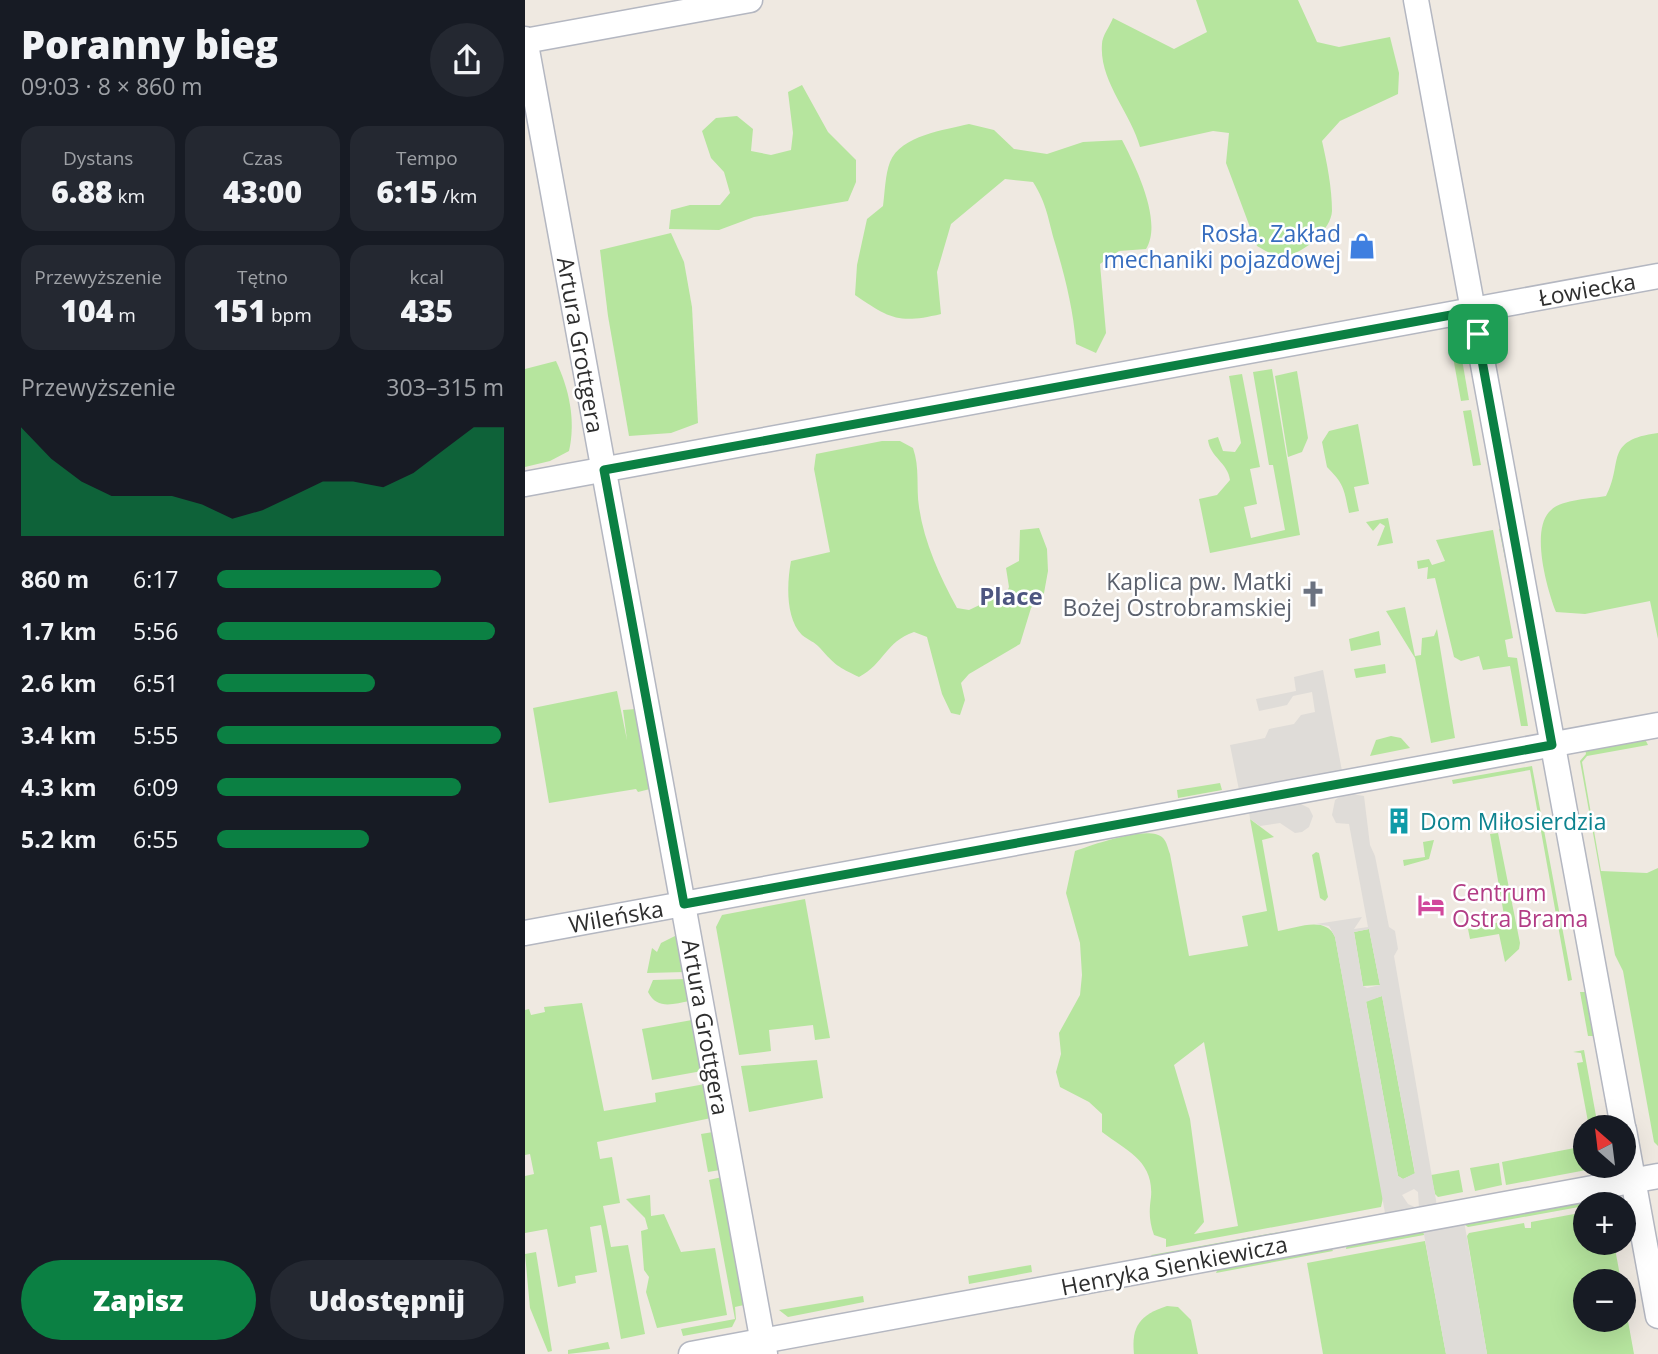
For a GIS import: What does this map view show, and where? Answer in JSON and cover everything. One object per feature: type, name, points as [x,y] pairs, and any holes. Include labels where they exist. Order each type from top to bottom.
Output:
[{"type":"street","points":[[525,40],[750,0]]},
{"type":"street","points":[[1416,0],[1621,1115]]},
{"type":"street","name":"Artura Grottgera","points":[[525,40],[764,1347]]},
{"type":"street","name":"Łowiecka","points":[[525,484],[1658,276]]},
{"type":"street","name":"Wileńska","points":[[525,933],[1658,725]]},
{"type":"street","name":"Henryka Sienkiewicza","points":[[691,1354],[764,1347],[1658,1176]]},
{"type":"street","points":[[1633,1180],[1658,1316]]},
{"type":"green space","points":[[1196,0],[1298,0],[1317,42],[1339,47],[1390,37],[1399,73],[1398,94],[1340,121],[1322,141],[1331,193],[1330,219],[1312,243],[1293,254],[1276,256],[1257,246],[1226,163],[1229,133],[1213,131],[1140,147],[1105,71],[1102,44],[1113,18],[1174,49],[1207,32]]},
{"type":"green space","points":[[802,85],[828,132],[856,160],[856,182],[848,201],[754,217],[719,230],[669,229],[671,210],[690,205],[720,205],[730,193],[724,172],[711,158],[702,131],[716,118],[737,116],[753,129],[751,151],[771,155],[791,150],[793,133],[788,92]]},
{"type":"green space","points":[[969,124],[994,130],[1014,149],[1047,154],[1083,142],[1122,140],[1146,194],[1150,210],[1150,238],[1146,249],[1119,251],[1100,264],[1106,333],[1096,353],[1076,344],[1071,305],[1062,268],[1044,205],[1033,182],[1005,179],[951,224],[937,272],[941,314],[915,319],[895,317],[855,295],[857,265],[867,219],[883,206],[887,172],[896,153],[925,135]]},
{"type":"green space","points":[[671,233],[684,262],[692,307],[698,423],[671,433],[629,436],[608,316],[600,250]]},
{"type":"green space","points":[[1449,335],[1459,342],[1469,400],[1461,401]]},
{"type":"green space","points":[[556,361],[570,405],[572,428],[569,451],[550,461],[525,467],[525,369]]},
{"type":"green space","points":[[1272,369],[1300,535],[1210,553],[1199,499],[1217,495],[1230,480],[1208,440],[1218,437],[1223,451],[1235,452],[1241,443],[1229,376],[1242,374],[1260,467],[1250,469],[1257,504],[1244,507],[1251,538],[1285,530],[1273,465],[1269,465],[1253,372]]},
{"type":"green space","points":[[1297,371],[1308,438],[1302,452],[1288,457],[1275,376]]},
{"type":"green space","points":[[1471,410],[1481,465],[1473,466],[1463,411]]},
{"type":"green space","points":[[1358,424],[1369,484],[1354,487],[1359,511],[1349,513],[1343,487],[1327,467],[1322,442],[1329,431]]},
{"type":"green space","points":[[1658,433],[1658,639],[1650,601],[1585,614],[1556,612],[1542,561],[1541,533],[1549,512],[1560,504],[1606,496],[1622,447],[1641,436]]},
{"type":"green space","points":[[882,441],[900,441],[913,448],[919,507],[925,533],[939,572],[957,608],[969,610],[1007,592],[1009,587],[1006,568],[1019,561],[1020,530],[1039,528],[1047,549],[1048,571],[1044,593],[1031,608],[1020,644],[969,674],[961,683],[965,700],[960,715],[951,713],[942,694],[927,637],[914,632],[904,636],[859,677],[837,665],[802,635],[796,628],[790,610],[788,589],[791,561],[830,552],[814,469],[816,454]]},
{"type":"green space","points":[[1388,518],[1393,543],[1377,546],[1385,526],[1380,523],[1373,531],[1366,522]]},
{"type":"green space","points":[[1503,528],[1521,636],[1499,529]]},
{"type":"green space","points":[[1493,530],[1513,638],[1505,640],[1508,657],[1517,658],[1528,726],[1521,726],[1510,666],[1483,670],[1479,656],[1461,661],[1454,657],[1435,578],[1427,579],[1428,567],[1418,569],[1417,561],[1429,559],[1432,565],[1445,561],[1436,540]]},
{"type":"green space","points":[[1405,607],[1415,656],[1421,655],[1422,638],[1434,636],[1437,629],[1455,738],[1431,743],[1415,658],[1386,611]]},
{"type":"green space","points":[[1379,631],[1381,645],[1351,651],[1349,639]]},
{"type":"green space","points":[[1385,664],[1386,673],[1356,678],[1354,669]]},
{"type":"green space","points":[[617,691],[627,740],[623,710],[636,709],[650,789],[549,803],[533,708]]},
{"type":"green space","points":[[1391,736],[1401,738],[1410,748],[1370,756],[1376,740]]},
{"type":"green space","points":[[1645,739],[1648,745],[1587,756],[1582,762],[1601,871],[1647,873],[1658,868],[1658,1146],[1654,1142],[1623,971],[1615,955],[1580,761],[1586,754],[1585,749]]},
{"type":"green space","points":[[1532,766],[1572,980],[1568,981],[1530,770],[1453,784],[1452,780]]},
{"type":"green space","points":[[1220,783],[1222,790],[1178,798],[1177,790]]},
{"type":"green space","points":[[1250,819],[1274,837],[1262,840],[1278,931],[1318,925],[1331,930],[1335,937],[1383,1198],[1381,1207],[1166,1247],[1166,1239],[1154,1235],[1152,1230],[1151,1185],[1143,1166],[1129,1151],[1102,1132],[1102,1114],[1089,1102],[1060,1087],[1056,1072],[1061,1054],[1059,1033],[1080,995],[1082,975],[1080,943],[1066,893],[1075,851],[1134,834],[1156,834],[1163,838],[1170,854],[1189,956],[1248,946],[1242,916],[1267,911]],"holes":[[[1204,1042],[1238,1226],[1194,1234],[1204,1222],[1190,1119],[1174,1065]]]},
{"type":"green space","points":[[1498,833],[1520,943],[1519,949],[1505,962],[1499,934],[1470,939],[1468,929],[1505,921],[1490,834]]},
{"type":"green space","points":[[1434,840],[1429,859],[1404,866],[1403,860],[1425,857],[1423,842]]},
{"type":"green space","points":[[1319,853],[1328,897],[1325,901],[1320,898],[1312,855]]},
{"type":"green space","points":[[805,899],[830,1038],[815,1040],[813,1025],[769,1030],[771,1051],[739,1055],[716,927],[722,915]]},
{"type":"green space","points":[[1369,929],[1380,985],[1363,986],[1354,932]]},
{"type":"green space","points":[[677,935],[685,972],[647,973],[652,948],[657,952],[661,943]]},
{"type":"green space","points":[[686,979],[690,1001],[661,1004],[648,992],[653,980]]},
{"type":"green space","points":[[1580,992],[1587,992],[1596,1032],[1593,1036],[1588,1036]]},
{"type":"green space","points":[[1382,996],[1415,1174],[1403,1179],[1398,1176],[1366,1001]]},
{"type":"green space","points":[[582,1003],[604,1111],[656,1102],[655,1093],[705,1084],[711,1118],[597,1142],[600,1159],[612,1157],[620,1203],[603,1206],[611,1247],[628,1245],[645,1334],[621,1339],[601,1225],[590,1227],[597,1272],[575,1276],[576,1283],[558,1287],[547,1229],[525,1233],[525,1176],[534,1174],[530,1154],[525,1155],[525,1010],[529,1009],[531,1015],[545,1012],[544,1007]]},
{"type":"green space","points":[[692,1020],[702,1071],[652,1080],[642,1029]]},
{"type":"green space","points":[[1584,1050],[1596,1115],[1587,1115],[1577,1063],[1583,1062],[1581,1053],[1573,1052]]},
{"type":"green space","points":[[817,1060],[823,1098],[749,1112],[741,1066]]},
{"type":"green space","points":[[713,1132],[720,1170],[708,1172],[701,1134]]},
{"type":"green space","points":[[1573,1148],[1573,1172],[1506,1185],[1502,1162]]},
{"type":"green space","points":[[1499,1163],[1502,1185],[1475,1191],[1470,1168]]},
{"type":"green space","points":[[1459,1170],[1463,1192],[1438,1197],[1431,1175]]},
{"type":"green space","points":[[722,1177],[744,1305],[735,1307],[736,1319],[732,1327],[683,1336],[681,1329],[735,1319],[709,1180]]},
{"type":"green space","points":[[650,1195],[651,1216],[664,1214],[681,1252],[715,1248],[727,1315],[657,1328],[646,1292],[649,1277],[644,1270],[641,1231],[648,1229],[645,1218],[626,1199]]},
{"type":"green space","points":[[1573,1201],[1573,1208],[1468,1227],[1464,1221]]},
{"type":"green space","points":[[1573,1214],[1573,1255],[1616,1255],[1619,1269],[1573,1269],[1573,1332],[1630,1332],[1634,1354],[1487,1354],[1467,1236],[1469,1233],[1524,1223],[1525,1228],[1531,1228],[1531,1222]]},
{"type":"green space","points":[[1296,1229],[1154,1258],[1151,1255]]},
{"type":"green space","points":[[1423,1229],[1424,1235],[1346,1249],[1347,1243]]},
{"type":"green space","points":[[1425,1241],[1446,1354],[1323,1354],[1307,1263]]},
{"type":"green space","points":[[1330,1246],[1333,1251],[1216,1273],[1219,1266]]},
{"type":"green space","points":[[536,1252],[552,1351],[548,1352],[530,1308],[525,1254]]},
{"type":"green space","points":[[1031,1265],[1032,1272],[969,1284],[968,1276]]},
{"type":"green space","points":[[863,1296],[864,1302],[788,1317],[779,1310]]},
{"type":"green space","points":[[1167,1306],[1178,1307],[1191,1320],[1198,1354],[1134,1354],[1134,1336],[1139,1323],[1150,1313]]},
{"type":"green space","points":[[608,1342],[610,1349],[568,1354],[568,1350]]},
{"type":"shaded area","points":[[1323,670],[1342,771],[1239,790],[1230,745],[1265,738],[1269,729],[1294,724],[1301,715],[1315,712],[1312,692],[1293,696],[1287,705],[1259,711],[1256,699],[1296,691],[1294,677]]},
{"type":"shaded area","points":[[1346,793],[1364,796],[1370,845],[1375,856],[1389,927],[1395,931],[1398,949],[1394,956],[1437,1206],[1464,1221],[1487,1354],[1446,1354],[1423,1229],[1389,1235],[1335,937],[1329,926],[1316,924],[1362,917],[1354,929],[1368,927],[1349,824],[1336,823],[1332,815],[1335,800]],"holes":[[[1369,929],[1380,985],[1367,988],[1363,986],[1354,932]],[[1382,996],[1415,1173],[1403,1179],[1398,1176],[1366,1002]],[[1414,1189],[1418,1192],[1419,1209],[1408,1204],[1402,1195]]]},
{"type":"shaded area","points":[[1297,802],[1309,808],[1313,816],[1309,827],[1302,832],[1295,833],[1280,823],[1260,826],[1250,819],[1249,811]]},
{"type":"place","name":"Rosła. Zakład mechaniki pojazdowej","points":[[1362,246]]},
{"type":"place","name":"Kaplica pw. Matki Bożej Ostrobramskiej","points":[[1313,594]]},
{"type":"place","name":"Dom Miłosierdzia","points":[[1399,821]]},
{"type":"place","name":"Centrum Ostra Brama","points":[[1431,905]]},
{"type":"district","name":"Place","points":[[1011,595]]},
{"type":"route","points":[[1473,311],[1478,334],[1552,745],[684,904],[604,470],[1473,311]]}]
